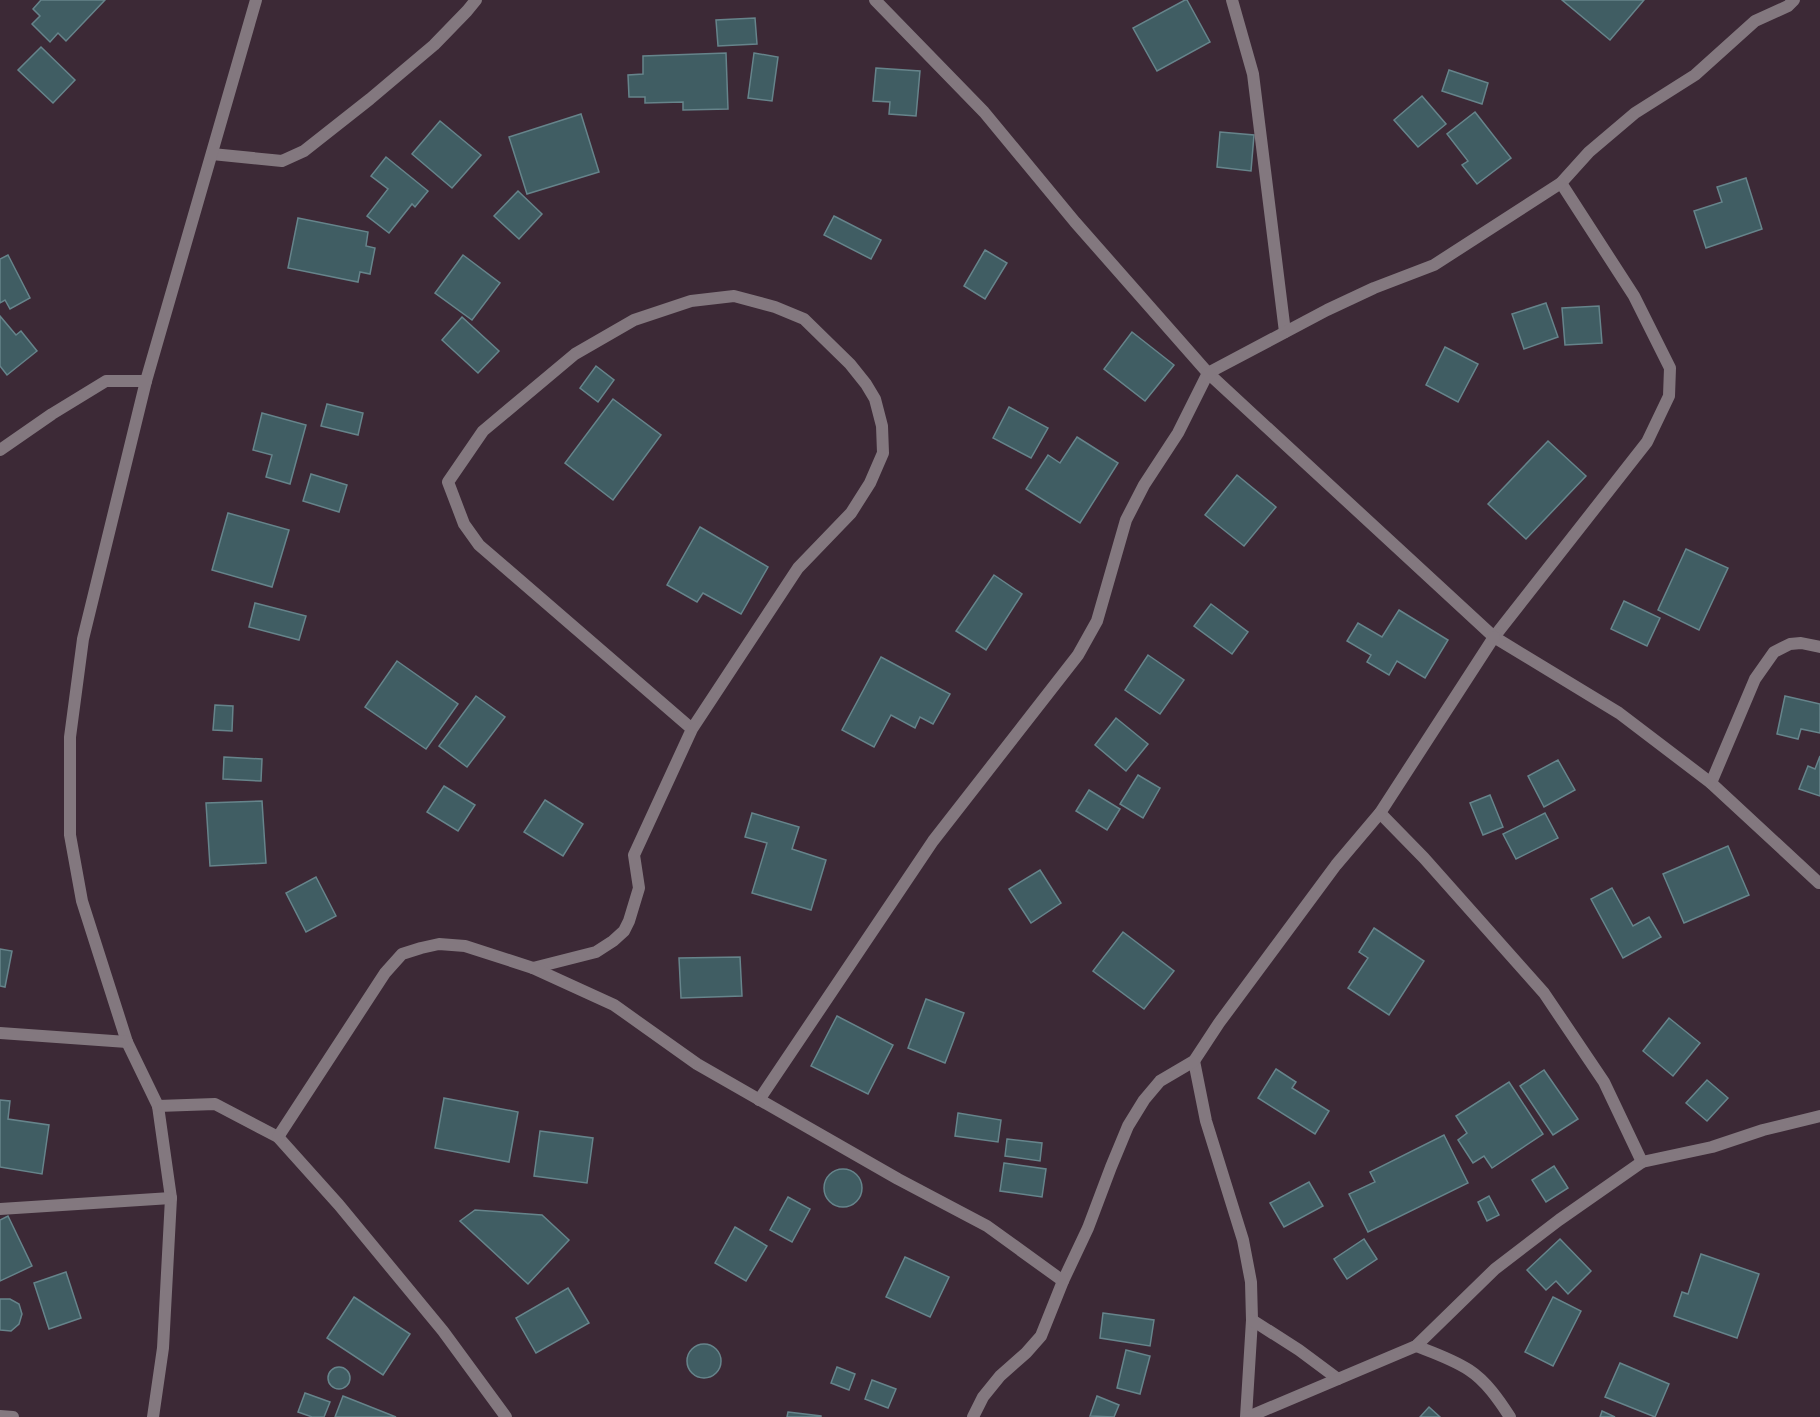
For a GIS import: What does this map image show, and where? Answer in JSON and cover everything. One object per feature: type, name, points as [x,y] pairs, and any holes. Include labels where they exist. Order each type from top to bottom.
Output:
[{"type":"street","points":[[153,1417],[163,1348],[171,1198],[158,1106],[127,1042],[82,901],[70,835],[70,737],[83,639],[146,381],[256,0]]},
{"type":"street","points":[[212,154],[282,161],[304,151],[434,45],[476,0]]},
{"type":"street","points":[[875,0],[984,112],[1075,222],[1208,373],[1494,637],[1619,713],[1711,783],[1818,883]]},
{"type":"street","points":[[1232,0],[1253,74],[1285,332]]},
{"type":"street","points":[[759,1100],[933,841],[1078,655],[1097,621],[1126,520],[1144,485],[1178,433],[1208,373],[1327,310],[1374,288],[1434,265],[1561,183],[1589,152],[1635,113],[1695,75],[1755,21],[1788,6],[1794,0]]},
{"type":"street","points":[[973,1417],[983,1397],[1000,1376],[1041,1336],[1088,1228],[1128,1126],[1144,1100],[1160,1081],[1194,1061],[1219,1023],[1336,865],[1380,813],[1494,637],[1647,442],[1669,396],[1670,368],[1665,357],[1634,296],[1561,183]]},
{"type":"street","points":[[533,968],[596,952],[624,931],[639,888],[634,855],[692,729],[798,568],[851,513],[870,483],[882,453],[882,426],[874,399],[866,384],[850,364],[804,319],[775,307],[734,296],[691,301],[634,320],[575,354],[483,431],[448,482],[464,524],[479,545],[692,729]]},
{"type":"street","points":[[2,445],[106,381],[146,381]]},
{"type":"street","points":[[1711,783],[1755,678],[1774,652],[1790,644],[1801,643],[1820,647]]},
{"type":"street","points":[[1380,813],[1424,858],[1545,993],[1604,1082],[1642,1162]]},
{"type":"street","points":[[278,1137],[385,973],[402,954],[439,944],[465,946],[533,968],[614,1005],[697,1064],[897,1179],[987,1226],[1063,1281]]},
{"type":"street","points":[[0,1033],[127,1042]]},
{"type":"street","points":[[1194,1061],[1206,1121],[1243,1240],[1251,1282],[1252,1320],[1247,1417],[1416,1346],[1495,1269],[1559,1220],[1642,1162],[1712,1147],[1763,1130],[1820,1116]]},
{"type":"street","points":[[158,1106],[215,1104],[278,1137],[339,1205],[443,1331],[506,1417]]},
{"type":"street","points":[[0,1209],[171,1198]]},
{"type":"street","points":[[1252,1320],[1299,1350],[1338,1379]]},
{"type":"street","points":[[1416,1346],[1448,1358],[1471,1371],[1496,1396],[1510,1417]]},
{"type":"street","points":[[0,1416],[13,1417]]},
{"type":"building","points":[[41,0],[105,0],[66,41],[58,33],[50,42],[32,24],[40,16],[33,9]]},
{"type":"building","points":[[1185,0],[1210,42],[1157,71],[1133,28]]},
{"type":"building","points":[[1562,0],[1644,0],[1610,40]]},
{"type":"building","points":[[755,18],[757,44],[718,46],[716,20]]},
{"type":"building","points":[[41,47],[75,80],[53,103],[18,70]]},
{"type":"building","points":[[726,53],[728,109],[683,110],[683,102],[645,103],[645,97],[629,97],[628,75],[643,74],[643,56]]},
{"type":"building","points":[[754,53],[778,57],[772,101],[748,98]]},
{"type":"building","points":[[876,68],[920,71],[916,116],[889,114],[890,102],[873,101]]},
{"type":"building","points":[[1449,70],[1488,83],[1482,104],[1442,91]]},
{"type":"building","points":[[1422,96],[1446,124],[1418,147],[1394,120]]},
{"type":"building","points":[[1475,112],[1511,158],[1477,184],[1462,165],[1468,161],[1447,134]]},
{"type":"building","points":[[581,114],[599,172],[527,194],[509,137]]},
{"type":"building","points":[[440,121],[481,155],[452,188],[412,154]]},
{"type":"building","points":[[1220,132],[1254,135],[1251,171],[1217,167]]},
{"type":"building","points":[[386,157],[428,191],[415,207],[412,204],[389,233],[367,216],[388,189],[371,176]]},
{"type":"building","points":[[1746,178],[1762,229],[1706,248],[1694,211],[1722,202],[1717,187]]},
{"type":"building","points":[[518,191],[542,214],[519,239],[494,216]]},
{"type":"building","points":[[834,216],[881,240],[871,259],[824,235]]},
{"type":"building","points":[[298,218],[368,232],[366,246],[375,248],[370,274],[360,272],[358,282],[288,268]]},
{"type":"building","points":[[985,250],[1007,263],[985,299],[964,286]]},
{"type":"building","points":[[8,255],[30,298],[10,309],[5,300],[0,303],[0,259]]},
{"type":"building","points":[[463,255],[500,283],[472,320],[435,293]]},
{"type":"building","points":[[1546,303],[1558,337],[1524,349],[1512,314]]},
{"type":"building","points":[[1599,306],[1602,343],[1565,345],[1562,308]]},
{"type":"building","points":[[0,316],[16,335],[21,331],[37,351],[7,375],[0,366]]},
{"type":"building","points":[[462,317],[499,351],[478,373],[442,340]]},
{"type":"building","points":[[1132,332],[1174,365],[1145,401],[1104,369]]},
{"type":"building","points":[[1445,347],[1478,364],[1458,402],[1426,385]]},
{"type":"building","points":[[596,366],[614,380],[598,402],[580,388]]},
{"type":"building","points":[[613,399],[661,435],[613,500],[565,463]]},
{"type":"building","points":[[327,404],[363,413],[358,435],[321,426]]},
{"type":"building","points":[[1009,407],[1048,428],[1031,458],[993,438]]},
{"type":"building","points":[[262,413],[306,425],[290,484],[266,477],[272,455],[253,450]]},
{"type":"building","points":[[1077,437],[1118,463],[1080,523],[1026,489],[1048,455],[1060,463]]},
{"type":"building","points":[[1548,441],[1586,476],[1526,539],[1488,504]]},
{"type":"building","points":[[311,474],[347,485],[339,512],[303,501]]},
{"type":"building","points":[[1237,475],[1276,507],[1244,546],[1205,515]]},
{"type":"building","points":[[228,513],[289,530],[272,587],[212,570]]},
{"type":"building","points":[[700,527],[768,567],[741,614],[703,593],[697,602],[667,585]]},
{"type":"building","points":[[1686,549],[1728,568],[1699,630],[1658,610]]},
{"type":"building","points":[[994,575],[1022,594],[986,650],[956,631]]},
{"type":"building","points":[[1624,601],[1660,618],[1647,646],[1611,629]]},
{"type":"building","points":[[255,603],[306,616],[299,640],[249,627]]},
{"type":"building","points":[[1211,604],[1248,632],[1232,654],[1194,626]]},
{"type":"building","points":[[1399,610],[1448,640],[1425,678],[1397,661],[1389,675],[1367,662],[1371,655],[1347,641],[1358,623],[1382,637]]},
{"type":"building","points":[[1148,655],[1184,680],[1160,714],[1125,690]]},
{"type":"building","points":[[881,657],[950,694],[933,724],[920,717],[915,728],[891,715],[874,747],[842,730]]},
{"type":"building","points":[[397,661],[458,704],[426,749],[365,707]]},
{"type":"building","points":[[476,696],[505,717],[467,767],[439,746]]},
{"type":"building","points":[[1785,696],[1820,704],[1820,733],[1801,729],[1798,739],[1777,734]]},
{"type":"building","points":[[215,705],[233,706],[232,731],[213,730]]},
{"type":"building","points":[[1116,718],[1148,744],[1126,771],[1095,745]]},
{"type":"building","points":[[1820,756],[1820,796],[1799,789],[1808,766],[1815,769]]},
{"type":"building","points":[[224,757],[262,759],[261,781],[223,779]]},
{"type":"building","points":[[1558,760],[1575,790],[1544,807],[1528,776]]},
{"type":"building","points":[[1138,775],[1160,788],[1143,818],[1120,804]]},
{"type":"building","points":[[444,786],[475,805],[458,831],[427,812]]},
{"type":"building","points":[[1089,790],[1120,809],[1107,830],[1076,811]]},
{"type":"building","points":[[1490,795],[1503,827],[1483,835],[1470,803]]},
{"type":"building","points":[[545,800],[583,824],[563,856],[524,832]]},
{"type":"building","points":[[262,801],[266,863],[210,866],[206,803]]},
{"type":"building","points":[[752,813],[799,827],[792,849],[826,860],[811,910],[752,893],[767,843],[745,837]]},
{"type":"building","points":[[1545,813],[1558,838],[1516,859],[1503,834]]},
{"type":"building","points":[[1728,846],[1749,895],[1684,923],[1663,874]]},
{"type":"building","points":[[1040,870],[1061,903],[1031,923],[1009,889]]},
{"type":"building","points":[[316,877],[336,916],[306,932],[286,893]]},
{"type":"building","points":[[1612,888],[1633,926],[1649,917],[1661,937],[1623,958],[1591,899]]},
{"type":"building","points":[[1374,928],[1424,961],[1389,1015],[1348,988],[1368,958],[1359,952]]},
{"type":"building","points":[[1123,932],[1174,971],[1144,1009],[1093,971]]},
{"type":"building","points":[[0,949],[12,951],[5,987],[0,986]]},
{"type":"building","points":[[740,957],[742,996],[681,998],[679,958]]},
{"type":"building","points":[[926,999],[964,1013],[945,1063],[908,1048]]},
{"type":"building","points":[[837,1016],[893,1045],[868,1094],[811,1066]]},
{"type":"building","points":[[1669,1018],[1700,1043],[1673,1076],[1643,1051]]},
{"type":"building","points":[[1276,1069],[1296,1082],[1292,1088],[1329,1111],[1315,1134],[1258,1098]]},
{"type":"building","points":[[1544,1070],[1578,1119],[1553,1135],[1520,1086]]},
{"type":"building","points":[[1707,1080],[1728,1098],[1707,1121],[1686,1103]]},
{"type":"building","points":[[1509,1082],[1543,1134],[1492,1168],[1484,1156],[1473,1163],[1458,1140],[1467,1133],[1456,1116]]},
{"type":"building","points":[[444,1098],[518,1112],[509,1162],[435,1148]]},
{"type":"building","points":[[0,1100],[10,1101],[8,1119],[49,1125],[42,1174],[0,1167]]},
{"type":"building","points":[[958,1113],[1001,1120],[998,1142],[955,1136]]},
{"type":"building","points":[[540,1131],[593,1138],[587,1183],[534,1176]]},
{"type":"building","points":[[1444,1135],[1468,1183],[1368,1232],[1349,1194],[1375,1182],[1370,1172]]},
{"type":"building","points":[[1007,1139],[1042,1143],[1040,1161],[1005,1156]]},
{"type":"building","points":[[1004,1163],[1046,1169],[1042,1197],[1000,1191]]},
{"type":"building","points":[[1554,1166],[1568,1188],[1546,1202],[1532,1180]]},
{"type":"building","points":[[843,1169],[856,1175],[862,1188],[856,1201],[843,1207],[830,1201],[824,1188],[830,1175]]},
{"type":"building","points":[[1309,1182],[1323,1206],[1284,1227],[1270,1203]]},
{"type":"building","points":[[1489,1196],[1499,1215],[1487,1221],[1478,1202]]},
{"type":"building","points":[[788,1197],[810,1209],[792,1242],[770,1230]]},
{"type":"building","points":[[475,1210],[542,1215],[569,1240],[528,1284],[460,1221]]},
{"type":"building","points":[[8,1216],[32,1266],[0,1281],[0,1220]]},
{"type":"building","points":[[735,1227],[767,1246],[746,1281],[715,1263]]},
{"type":"building","points":[[1364,1239],[1377,1259],[1347,1279],[1334,1259]]},
{"type":"building","points":[[1560,1239],[1591,1271],[1568,1294],[1556,1281],[1546,1290],[1527,1270]]},
{"type":"building","points":[[1701,1254],[1759,1274],[1737,1338],[1674,1316],[1682,1292],[1688,1294]]},
{"type":"building","points":[[905,1257],[949,1277],[930,1317],[886,1297]]},
{"type":"building","points":[[66,1272],[81,1318],[49,1329],[34,1283]]},
{"type":"building","points":[[568,1288],[589,1323],[536,1353],[516,1318]]},
{"type":"building","points":[[354,1297],[410,1334],[383,1375],[327,1338]]},
{"type":"building","points":[[1553,1297],[1581,1311],[1553,1366],[1525,1352]]},
{"type":"building","points":[[0,1299],[10,1299],[19,1304],[22,1314],[19,1324],[11,1331],[0,1330]]},
{"type":"building","points":[[1103,1313],[1154,1320],[1150,1346],[1100,1338]]},
{"type":"building","points":[[704,1344],[716,1349],[721,1361],[716,1373],[704,1378],[692,1373],[687,1361],[692,1349]]},
{"type":"building","points":[[1126,1350],[1150,1356],[1140,1394],[1117,1388]]},
{"type":"building","points":[[1620,1363],[1669,1384],[1655,1417],[1605,1397]]},
{"type":"building","points":[[339,1367],[347,1370],[350,1378],[347,1386],[339,1389],[331,1386],[328,1378],[331,1370]]},
{"type":"building","points":[[837,1367],[855,1374],[849,1390],[831,1383]]},
{"type":"building","points":[[872,1380],[896,1389],[888,1408],[865,1399]]},
{"type":"building","points":[[305,1393],[330,1402],[324,1417],[312,1417],[298,1412]]},
{"type":"building","points":[[343,1396],[396,1417],[335,1417]]},
{"type":"building","points":[[1097,1396],[1119,1405],[1114,1417],[1090,1416]]},
{"type":"building","points":[[1429,1407],[1440,1417],[1420,1417]]},
{"type":"building","points":[[1602,1411],[1615,1417],[1600,1417]]},
{"type":"building","points":[[788,1412],[821,1416],[821,1417],[787,1417]]}]
